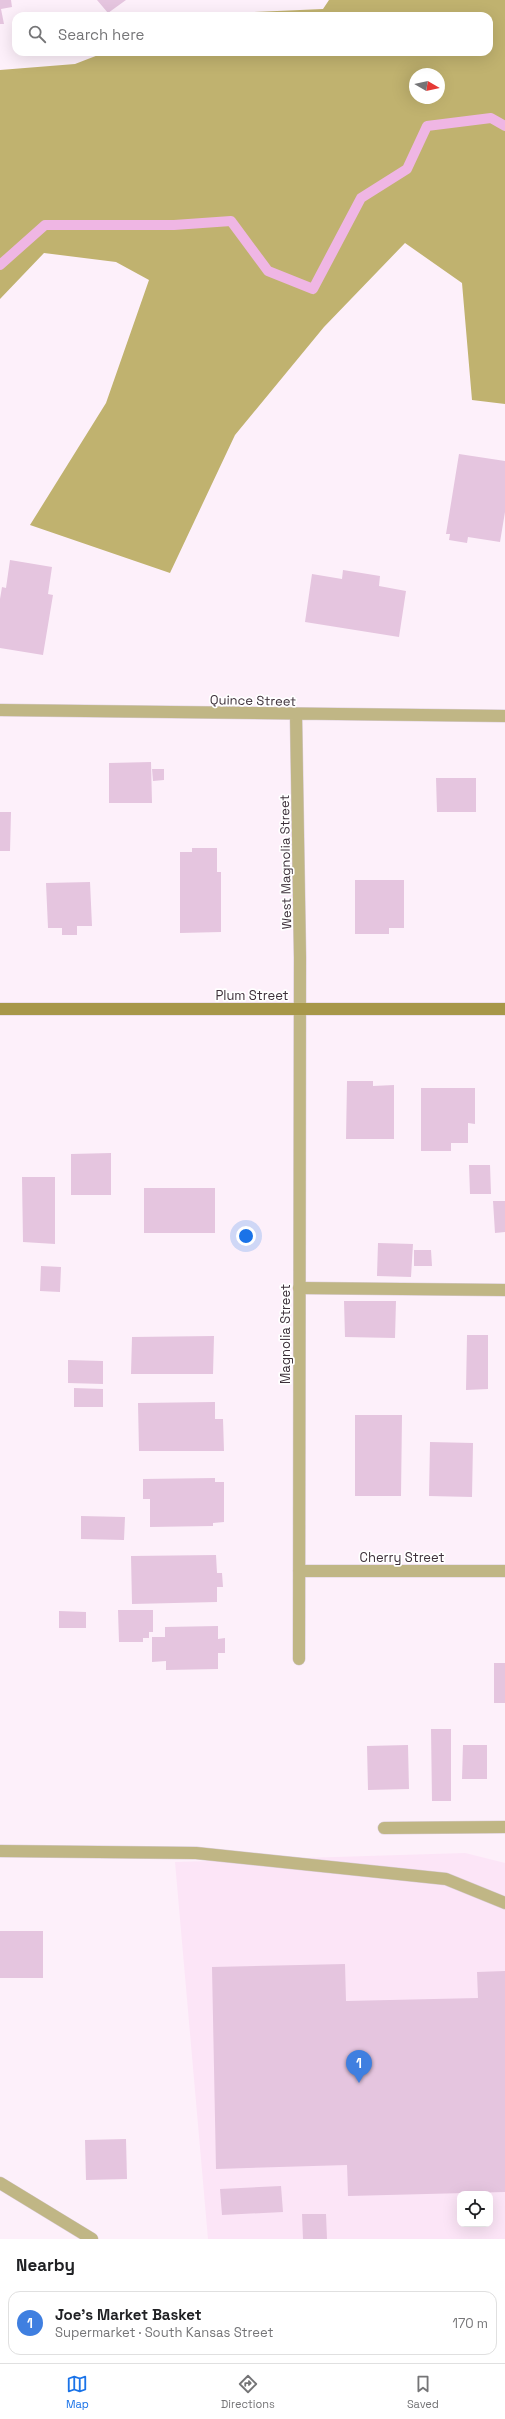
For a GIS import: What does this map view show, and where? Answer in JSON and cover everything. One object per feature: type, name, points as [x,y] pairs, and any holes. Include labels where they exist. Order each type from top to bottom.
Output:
[{"type":"main road","name":"Plum Street","points":[[0,1008],[505,1009]]},
{"type":"street","name":"Quince Street","points":[[0,710],[505,716]]},
{"type":"street","name":"West Magnolia Street","points":[[296,714],[300,1009]]},
{"type":"street","name":"Magnolia Street","points":[[299,1659],[300,1009]]},
{"type":"street","points":[[299,1288],[505,1290]]},
{"type":"street","name":"Cherry Street","points":[[299,1571],[505,1571]]},
{"type":"street","points":[[384,1828],[505,1827]]},
{"type":"street","points":[[0,1851],[196,1853],[446,1879],[505,1903]]},
{"type":"street","points":[[0,2183],[92,2239]]},
{"type":"shaded area","points":[[329,0],[505,0],[505,404],[472,400],[462,283],[405,243],[324,327],[235,435],[170,573],[30,525],[106,403],[149,280],[116,262],[44,253],[0,299],[0,70],[75,64],[96,56],[493,56],[493,12],[253,12],[323,9]]},
{"type":"shaded area","points":[[465,1853],[505,1863],[505,2239],[208,2239],[175,1862]]},
{"type":"building","points":[[0,0],[11,0],[12,7],[1,9],[4,24],[0,24]]},
{"type":"building","points":[[97,0],[126,0],[109,12],[107,12]]},
{"type":"building","points":[[459,454],[505,461],[505,512],[500,542],[468,537],[467,543],[449,540],[450,534],[446,534]]},
{"type":"building","points":[[10,560],[52,567],[48,594],[53,595],[43,655],[0,648],[0,599],[2,587],[6,588]]},
{"type":"building","points":[[343,570],[380,576],[379,586],[406,591],[399,637],[305,622],[312,574],[342,579]]},
{"type":"building","points":[[151,762],[152,803],[109,803],[109,763]]},
{"type":"building","points":[[152,769],[164,769],[164,780],[153,781]]},
{"type":"building","points":[[436,778],[476,778],[476,812],[437,812]]},
{"type":"building","points":[[0,812],[11,812],[10,851],[0,851]]},
{"type":"building","points":[[192,848],[217,848],[217,872],[221,872],[221,932],[180,933],[180,852],[192,852]]},
{"type":"building","points":[[355,880],[404,880],[404,928],[389,928],[389,934],[355,934]]},
{"type":"building","points":[[90,882],[92,926],[77,926],[77,935],[62,935],[62,928],[48,928],[46,883]]},
{"type":"building","points":[[347,1081],[373,1081],[373,1086],[394,1085],[394,1139],[346,1139]]},
{"type":"building","points":[[421,1088],[475,1088],[475,1124],[468,1123],[468,1143],[451,1143],[451,1151],[421,1151]]},
{"type":"building","points":[[111,1153],[111,1195],[71,1195],[71,1154]]},
{"type":"building","points":[[469,1165],[490,1165],[491,1194],[470,1194]]},
{"type":"building","points":[[22,1177],[55,1177],[55,1244],[23,1242]]},
{"type":"building","points":[[144,1188],[215,1188],[215,1233],[144,1233]]},
{"type":"building","points":[[493,1201],[505,1201],[505,1232],[495,1233]]},
{"type":"building","points":[[378,1243],[413,1244],[411,1277],[377,1276]]},
{"type":"building","points":[[414,1250],[431,1250],[432,1266],[414,1266]]},
{"type":"building","points":[[41,1266],[61,1267],[60,1292],[40,1291]]},
{"type":"building","points":[[344,1301],[396,1301],[395,1338],[345,1337]]},
{"type":"building","points":[[467,1335],[488,1335],[488,1389],[466,1390]]},
{"type":"building","points":[[214,1336],[213,1374],[131,1374],[132,1337]]},
{"type":"building","points":[[68,1360],[103,1361],[103,1384],[68,1383]]},
{"type":"building","points":[[74,1388],[103,1389],[103,1407],[74,1407]]},
{"type":"building","points":[[215,1402],[215,1419],[223,1419],[224,1451],[139,1451],[138,1403]]},
{"type":"building","points":[[355,1415],[402,1415],[401,1496],[355,1496]]},
{"type":"building","points":[[430,1442],[473,1443],[472,1497],[429,1496]]},
{"type":"building","points":[[215,1478],[215,1482],[224,1482],[224,1522],[213,1523],[213,1526],[150,1527],[150,1499],[143,1499],[143,1479]]},
{"type":"building","points":[[81,1516],[125,1517],[124,1540],[81,1539]]},
{"type":"building","points":[[216,1555],[217,1573],[222,1573],[223,1587],[217,1587],[217,1602],[132,1604],[131,1556]]},
{"type":"building","points":[[118,1610],[153,1610],[153,1632],[149,1632],[149,1638],[143,1638],[143,1642],[119,1642]]},
{"type":"building","points":[[59,1611],[86,1612],[86,1628],[59,1628]]},
{"type":"building","points":[[218,1626],[218,1639],[225,1638],[225,1653],[218,1653],[218,1669],[166,1670],[166,1661],[152,1662],[152,1637],[165,1637],[165,1627]]},
{"type":"building","points":[[494,1663],[505,1663],[505,1703],[494,1703]]},
{"type":"building","points":[[431,1729],[451,1729],[451,1801],[432,1801]]},
{"type":"building","points":[[408,1745],[409,1789],[368,1790],[367,1746]]},
{"type":"building","points":[[463,1745],[487,1745],[487,1779],[462,1779]]},
{"type":"building","points":[[0,1931],[43,1931],[43,1978],[0,1978]]},
{"type":"building","points":[[345,1964],[346,2001],[478,1998],[477,1972],[505,1971],[505,2192],[457,2191],[457,2193],[348,2196],[347,2165],[216,2169],[212,1967]]},
{"type":"building","points":[[126,2139],[127,2179],[86,2180],[85,2140]]},
{"type":"building","points":[[281,2186],[283,2212],[222,2215],[220,2189]]},
{"type":"building","points":[[302,2214],[326,2214],[327,2239],[303,2239]]},
{"type":"waterway","points":[[0,265],[45,225],[174,225],[231,221],[268,271],[313,289],[361,198],[407,169],[427,126],[491,118],[505,126]]},
{"type":"place","name":"Joe's Market Basket","points":[[359,2083]]}]
